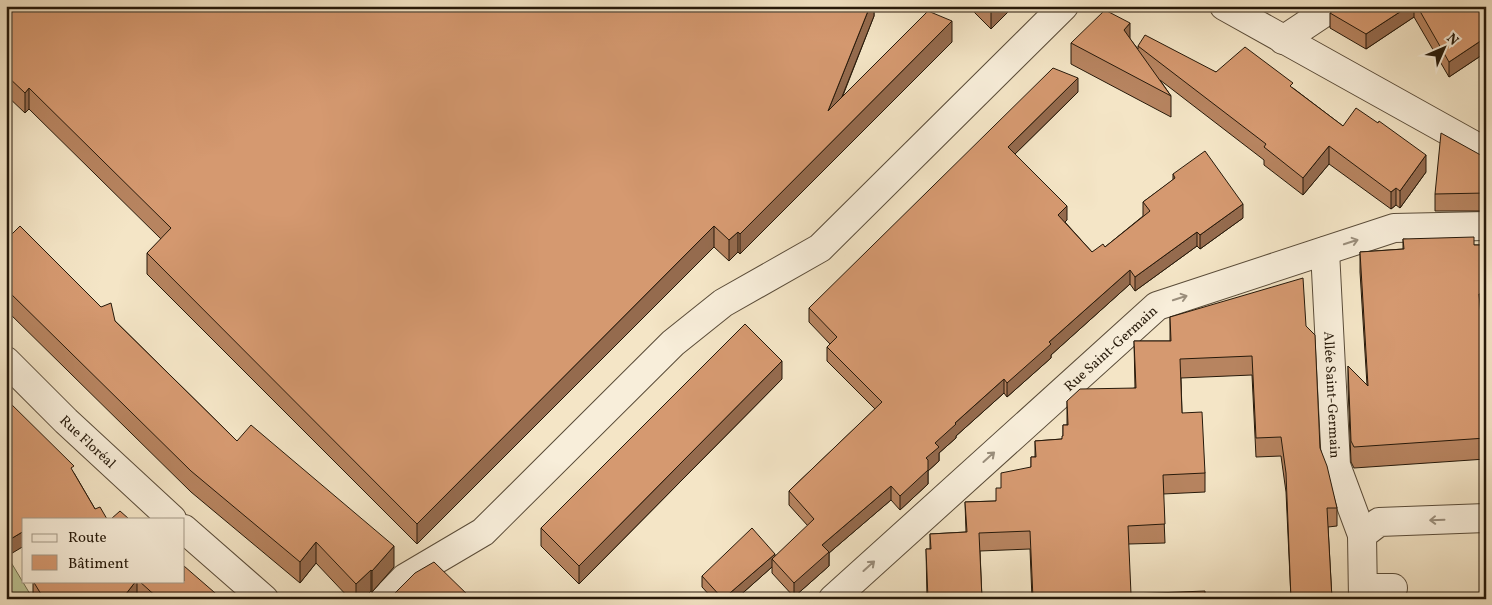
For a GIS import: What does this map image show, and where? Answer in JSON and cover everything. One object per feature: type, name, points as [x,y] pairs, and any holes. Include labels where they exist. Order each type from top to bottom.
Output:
[{"type":"street","points":[[386,599],[405,578],[483,532],[680,337],[723,303],[820,248],[1064,6]]},
{"type":"street","points":[[1224,6],[1486,152]]},
{"type":"street","points":[[1283,40],[1334,6]]},
{"type":"street","name":"Rue Saint-Germain","points":[[833,599],[1157,306],[1394,228],[1486,226]]},
{"type":"street","name":"Allée Saint-Germain","points":[[1325,251],[1336,465],[1362,535],[1363,594]]},
{"type":"street","name":"Rue Floréal","points":[[6,361],[66,421],[171,518]]},
{"type":"street","points":[[1362,535],[1378,522],[1486,518]]},
{"type":"street","points":[[185,530],[264,599]]},
{"type":"street","points":[[1363,594],[1393,588]]},
{"type":"green space","points":[[6,554],[33,599],[6,599]]},
{"type":"building","points":[[6,6],[870,6],[828,111],[928,11],[952,21],[740,234],[738,232],[729,240],[714,226],[417,524],[147,253],[171,228],[29,88],[25,93],[6,75]]},
{"type":"building","points":[[1340,6],[1409,6],[1366,34],[1330,13]]},
{"type":"building","points":[[1417,6],[1479,6],[1486,17],[1486,37],[1449,62]]},
{"type":"building","points":[[1105,10],[1130,23],[1124,30],[1171,96],[1071,43]]},
{"type":"building","points":[[1145,35],[1216,72],[1245,47],[1293,83],[1290,86],[1343,126],[1356,108],[1378,123],[1379,121],[1426,155],[1400,191],[1396,188],[1391,192],[1329,146],[1303,178],[1264,147],[1266,144],[1138,46]]},
{"type":"building","points":[[1486,37],[1486,45],[1482,39]]},
{"type":"building","points":[[1053,68],[1078,78],[1008,147],[1067,206],[1058,215],[1092,252],[1103,244],[1105,247],[1150,211],[1143,202],[1175,178],[1173,174],[1205,151],[1243,204],[1200,235],[1197,232],[1135,277],[1130,270],[1049,342],[1051,344],[1007,383],[1004,379],[955,423],[935,443],[939,447],[926,458],[928,460],[928,470],[900,496],[891,486],[822,545],[829,552],[794,583],[772,559],[814,519],[789,491],[882,402],[827,347],[837,337],[809,308]]},
{"type":"building","points":[[1441,133],[1486,158],[1486,193],[1435,194]]},
{"type":"building","points":[[20,226],[101,307],[111,303],[115,321],[237,441],[251,425],[394,546],[372,571],[356,584],[316,542],[300,562],[191,471],[6,289],[6,240]]},
{"type":"building","points":[[1474,237],[1474,245],[1486,245],[1486,294],[1479,294],[1484,348],[1486,348],[1486,438],[1354,447],[1351,441],[1348,366],[1368,386],[1360,252],[1404,249],[1403,239]]},
{"type":"building","points":[[1303,278],[1306,326],[1315,335],[1320,448],[1327,466],[1337,508],[1327,508],[1332,599],[1291,599],[1286,473],[1281,437],[1256,438],[1252,356],[1180,359],[1182,413],[1202,412],[1205,473],[1163,475],[1165,524],[1128,526],[1131,594],[1205,591],[1205,599],[1033,599],[1030,531],[979,533],[982,599],[928,599],[926,549],[931,549],[930,534],[967,532],[965,502],[996,501],[996,488],[1001,488],[1001,473],[1031,467],[1031,457],[1036,457],[1035,441],[1062,439],[1063,425],[1068,425],[1067,401],[1080,389],[1136,388],[1134,341],[1171,341],[1170,317]]},
{"type":"building","points":[[745,324],[782,361],[579,566],[541,528]]},
{"type":"building","points":[[6,399],[74,466],[71,468],[95,509],[100,507],[106,518],[22,518],[22,532],[9,540],[6,535]]},
{"type":"building","points":[[120,511],[128,518],[112,518]]},
{"type":"building","points":[[752,528],[775,554],[722,599],[702,576]]},
{"type":"building","points":[[434,562],[472,599],[397,599],[393,595],[415,573]]},
{"type":"building","points":[[185,567],[222,599],[159,599],[140,582],[185,582]]},
{"type":"building","points":[[34,582],[135,582],[122,599],[44,599]]}]
